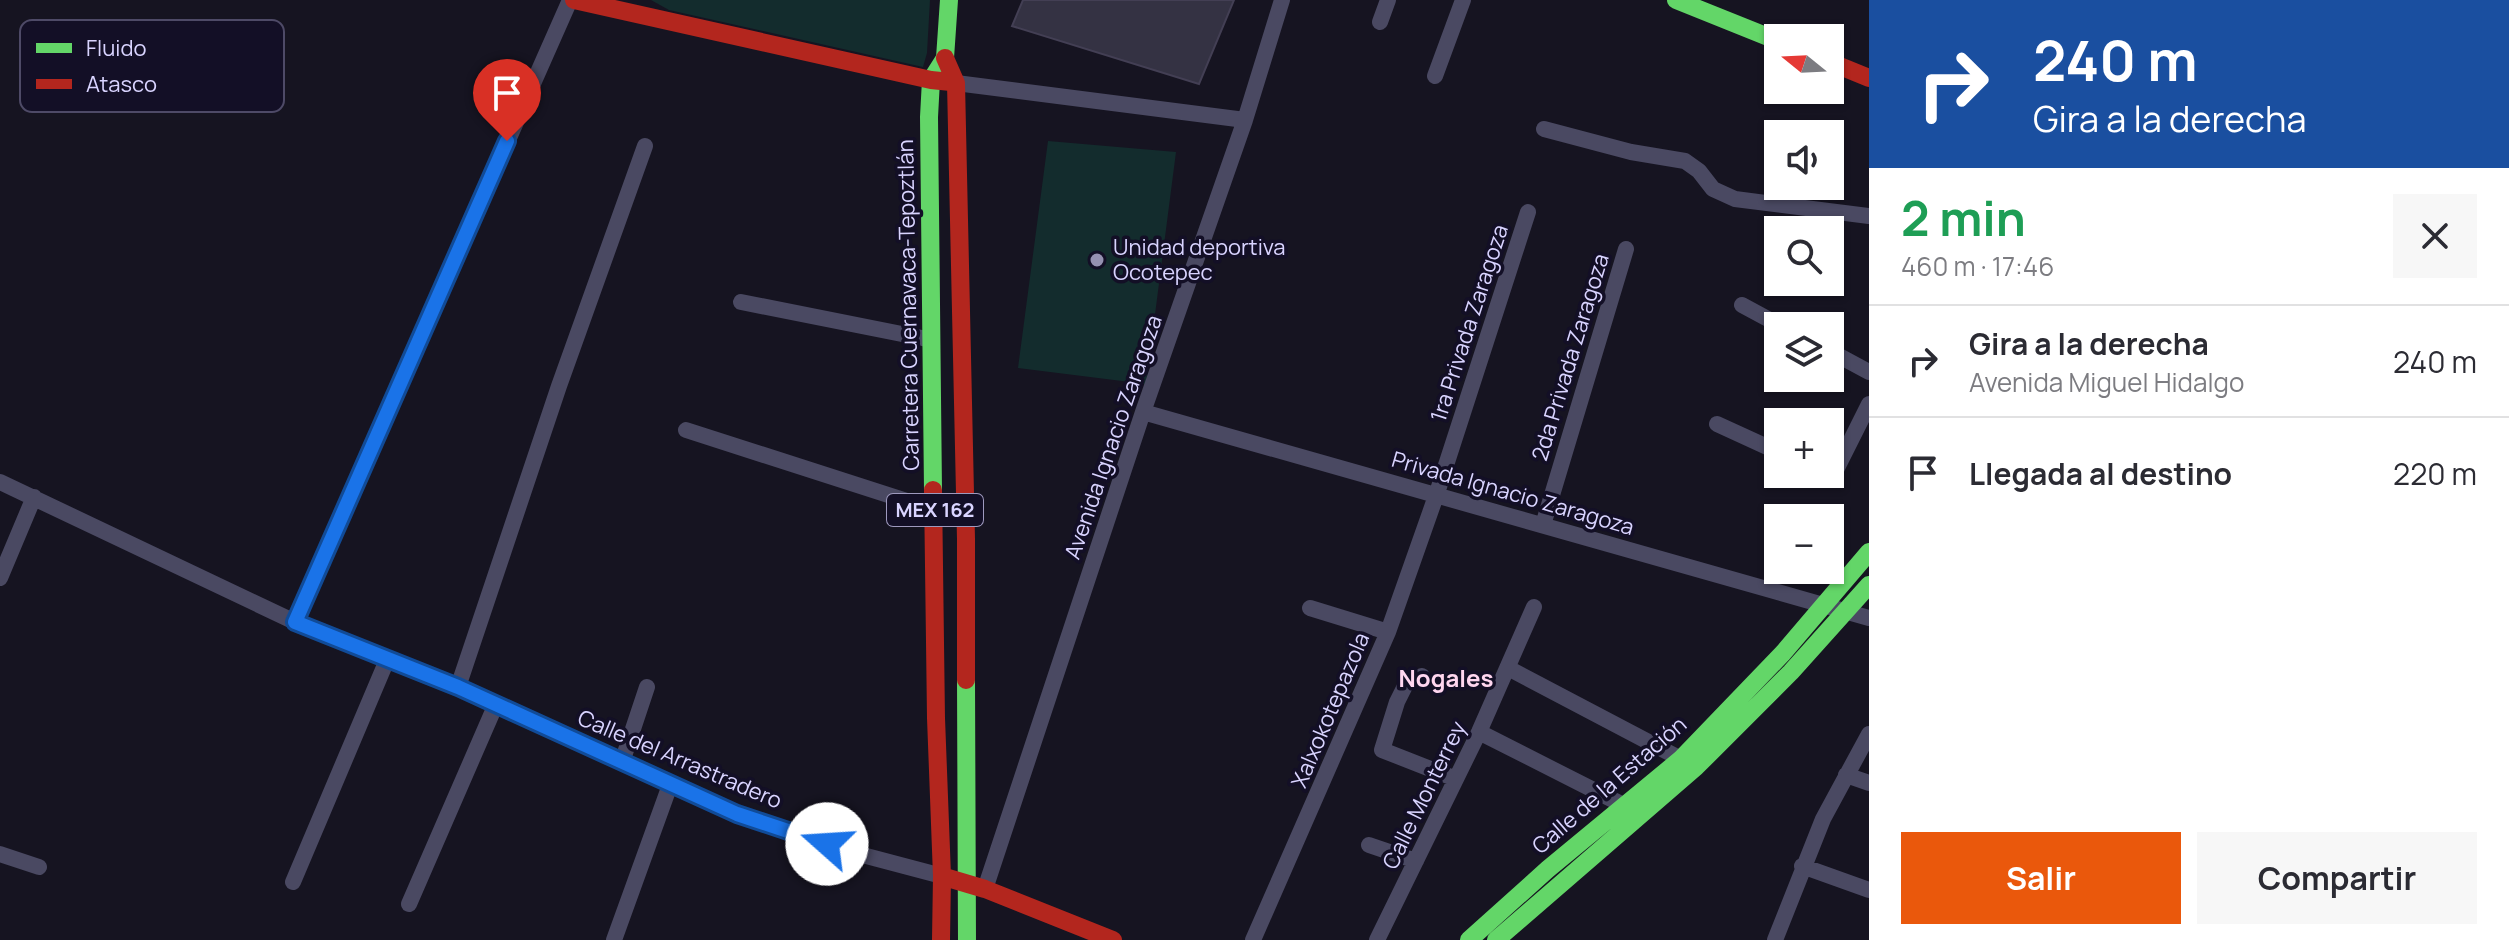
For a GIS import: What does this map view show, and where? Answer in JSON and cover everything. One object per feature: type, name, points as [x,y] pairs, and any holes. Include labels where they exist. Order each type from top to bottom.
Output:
[{"type":"main road","points":[[572,0],[956,83]]},
{"type":"main road","name":"MEX 162","points":[[949,0],[945,58],[956,83],[977,886],[967,940]]},
{"type":"main road","points":[[1676,0],[1764,35]]},
{"type":"main road","name":"MEX 162","points":[[931,80],[945,58]]},
{"type":"main road","points":[[1844,68],[1869,78]]},
{"type":"main road","name":"Carretera Cuernavaca-Tepoztlán","points":[[931,80],[936,718],[942,876],[941,940]]},
{"type":"main road","name":"Calle de la Estación","points":[[1469,940],[1548,869],[1681,759],[1826,605],[1869,552]]},
{"type":"main road","name":"Calle de la Estación","points":[[1496,940],[1696,767],[1791,672],[1869,585]]},
{"type":"main road","name":"Calle del Arrastradero","points":[[942,876],[977,886],[1113,940]]},
{"type":"street","points":[[295,622],[572,0]]},
{"type":"street","name":"Avenida Ignacio Zaragoza","points":[[977,886],[1245,120],[1282,0]]},
{"type":"street","points":[[1380,22],[1388,0]]},
{"type":"street","points":[[1435,76],[1463,0]]},
{"type":"street","points":[[956,83],[1245,120]]},
{"type":"street","points":[[1544,129],[1631,152],[1685,161],[1699,171],[1713,189],[1735,199],[1869,216]]},
{"type":"street","points":[[458,687],[559,386],[645,146]]},
{"type":"street","name":"1ra Privada Zaragoza","points":[[1437,493],[1528,212]]},
{"type":"street","name":"2da Privada Zaragoza","points":[[1543,525],[1626,249]]},
{"type":"street","points":[[741,302],[932,340]]},
{"type":"street","points":[[1742,305],[1764,317]]},
{"type":"street","points":[[1844,359],[1869,372]]},
{"type":"street","points":[[1844,454],[1869,404]]},
{"type":"street","name":"Privada Ignacio Zaragoza","points":[[1143,412],[1869,618]]},
{"type":"street","points":[[1717,424],[1764,446]]},
{"type":"street","points":[[686,430],[935,510]]},
{"type":"street","name":"Calle del Arrastradero","points":[[0,482],[295,622],[458,687],[737,814],[855,853],[942,876]]},
{"type":"street","name":"Xalxokotepazola","points":[[1253,940],[1388,632],[1437,493]]},
{"type":"street","points":[[0,578],[34,497]]},
{"type":"street","name":"Calle Monterrey","points":[[1377,940],[1479,732],[1534,607]]},
{"type":"street","points":[[1310,608],[1388,632]]},
{"type":"street","points":[[293,882],[387,660]]},
{"type":"street","points":[[1508,668],[1681,759]]},
{"type":"street","points":[[1422,676],[1406,684],[1382,750],[1456,779]]},
{"type":"street","points":[[622,762],[647,687]]},
{"type":"street","points":[[409,904],[496,704]]},
{"type":"street","points":[[1479,732],[1643,815]]},
{"type":"street","points":[[1775,940],[1802,866],[1869,734]]},
{"type":"street","points":[[1846,775],[1869,783]]},
{"type":"street","points":[[614,940],[670,785]]},
{"type":"street","points":[[1369,845],[1416,861]]},
{"type":"street","points":[[0,854],[39,867]]},
{"type":"street","points":[[1802,866],[1869,890]]},
{"type":"green space","points":[[651,0],[930,0],[927,53],[923,67],[669,10]]},
{"type":"green space","name":"Unidad deportiva Ocotepec","points":[[1048,141],[1176,152],[1146,384],[1018,368]]},
{"type":"building","points":[[1023,0],[1234,0],[1199,84],[1012,26]]},
{"type":"traffic: fast","points":[[933,490],[929,117],[931,80],[945,58],[949,0]]},
{"type":"traffic: fast","points":[[1676,0],[1764,35]]},
{"type":"traffic: fast","points":[[1469,940],[1548,869],[1681,759],[1783,653],[1869,552]]},
{"type":"traffic: fast","points":[[1496,940],[1696,767],[1791,672],[1869,585]]},
{"type":"traffic: fast","points":[[966,680],[967,940]]},
{"type":"traffic: jam","points":[[574,0],[951,82]]},
{"type":"traffic: jam","points":[[945,58],[956,83],[966,680]]},
{"type":"traffic: jam","points":[[1844,68],[1869,78]]},
{"type":"traffic: jam","points":[[933,490],[941,940]]},
{"type":"traffic: jam","points":[[948,878],[985,889],[1113,940]]},
{"type":"place","name":"Unidad deportiva Ocotepec","points":[[1097,260]]},
{"type":"district","name":"Nogales","points":[[1446,679]]},
{"type":"route","points":[[507,141],[295,622],[458,687],[737,814],[827,844]]}]
